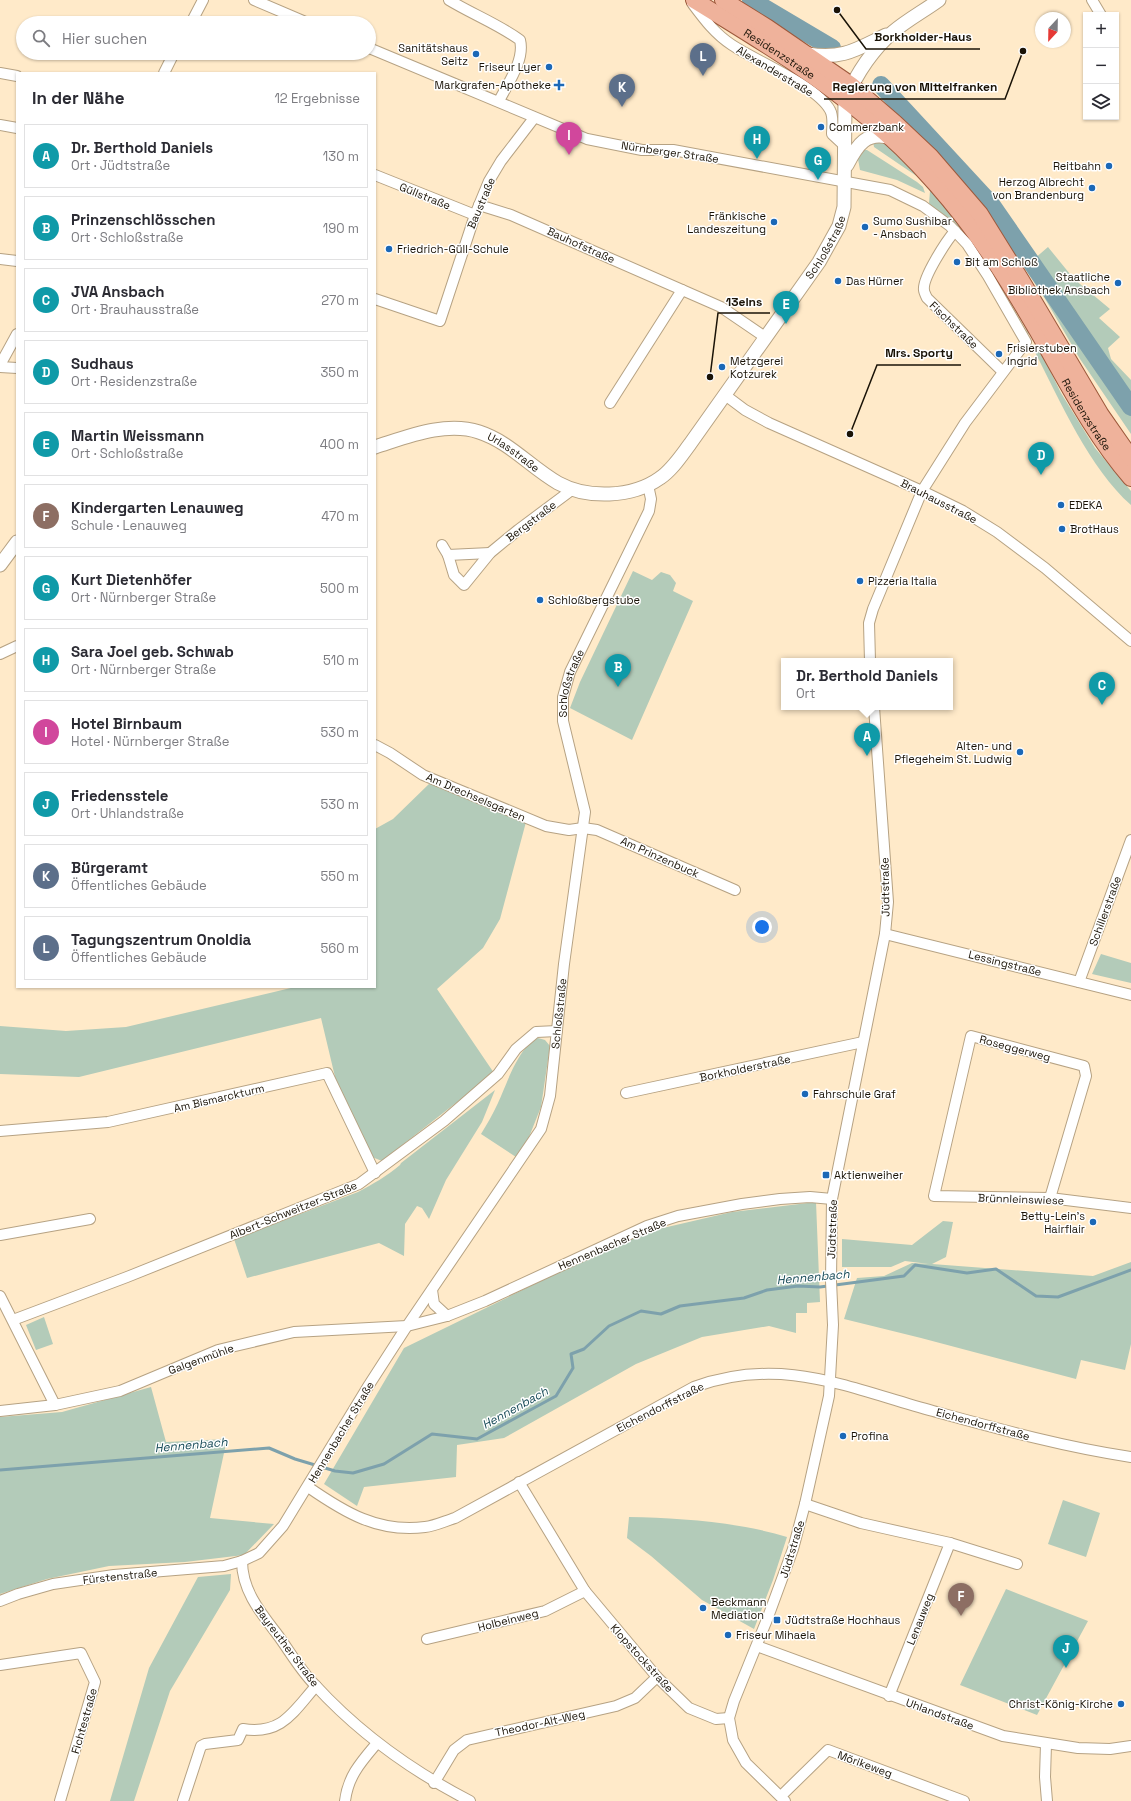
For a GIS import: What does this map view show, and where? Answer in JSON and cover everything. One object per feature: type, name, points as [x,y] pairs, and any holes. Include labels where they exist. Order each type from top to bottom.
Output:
[{"type":"main road","name":"Residenzstraße","points":[[694,0],[781,54],[845,100],[891,138],[944,194],[991,256],[1037,330],[1089,423],[1114,459],[1131,478]]},
{"type":"main road","name":"Residenzstraße","points":[[722,0],[807,54],[851,85],[930,156],[980,214],[1101,415],[1131,458]]},
{"type":"street","points":[[195,16],[203,0]]},
{"type":"street","points":[[254,0],[292,16]]},
{"type":"street","points":[[449,0],[476,16],[509,32],[520,40],[522,48],[520,57],[499,101]]},
{"type":"street","name":"Alexanderstraße","points":[[690,0],[713,31],[731,45],[782,73],[817,96],[826,104],[832,115],[832,134],[846,147]]},
{"type":"street","points":[[807,54],[824,57],[845,55],[893,32],[939,0]]},
{"type":"street","points":[[1092,0],[1099,12]]},
{"type":"street","points":[[845,100],[851,85],[873,53],[893,32]]},
{"type":"street","name":"Nürnberger Straße","points":[[376,51],[587,139],[642,150],[673,150],[845,175]]},
{"type":"street","points":[[164,72],[170,60]]},
{"type":"street","points":[[0,73],[16,76]]},
{"type":"street","name":"Schloßstraße","points":[[407,1326],[541,1129],[550,1096],[564,964],[585,812],[563,721],[563,697],[570,672],[649,511],[651,499],[648,485],[669,471],[690,444],[819,262],[839,226],[844,207],[846,147],[845,100]]},
{"type":"street","name":"Baustraße","points":[[376,299],[440,321],[475,215],[489,181],[501,161],[534,118]]},
{"type":"street","points":[[0,125],[16,128]]},
{"type":"street","points":[[870,658],[869,623],[873,609],[922,490],[965,423],[1002,371],[1026,342],[988,276],[967,244],[955,231],[923,206],[890,190],[845,175],[854,151],[860,144],[874,136],[882,135],[891,138]]},
{"type":"street","name":"Güllstraße","points":[[376,175],[475,215]]},
{"type":"street","name":"Bauhofstraße","points":[[479,206],[511,215],[721,307],[765,337]]},
{"type":"street","name":"Fischstraße","points":[[955,231],[947,240],[928,275],[923,288],[927,298],[1002,371]]},
{"type":"street","points":[[0,259],[16,261]]},
{"type":"street","points":[[610,404],[682,290]]},
{"type":"street","points":[[16,336],[0,366],[16,368]]},
{"type":"street","name":"Brauhausstraße","points":[[725,395],[745,410],[769,423],[922,490],[963,511],[997,532],[1045,568],[1131,641]]},
{"type":"street","name":"Urlasstraße","points":[[376,447],[423,432],[456,428],[478,431],[498,440],[558,483],[573,489],[591,493],[611,494],[648,485]]},
{"type":"street","name":"Bergstraße","points":[[442,545],[448,555],[454,575],[464,585],[490,553],[573,489]]},
{"type":"street","points":[[0,565],[16,543]]},
{"type":"street","points":[[448,555],[490,553]]},
{"type":"street","points":[[0,654],[16,646]]},
{"type":"street","name":"Jüdtstraße","points":[[729,1718],[734,1701],[793,1549],[805,1504],[829,1396],[833,1325],[831,1286],[832,1199],[885,934],[888,902],[874,710]]},
{"type":"street","name":"Am Drechselsgarten","points":[[376,746],[390,753],[429,778],[546,826],[569,830],[583,828]]},
{"type":"street","name":"Am Prinzenbuck","points":[[583,828],[597,830],[735,890]]},
{"type":"street","name":"Schillerstraße","points":[[1079,982],[1131,840]]},
{"type":"street","name":"Lessingstraße","points":[[885,934],[1128,994]]},
{"type":"street","name":"Albert-Schweitzer-Straße","points":[[13,1320],[127,1277],[359,1184],[375,1174],[444,1121],[498,1074],[516,1049],[536,1032],[557,1030]]},
{"type":"street","name":"Roseggerweg","points":[[934,1196],[971,1036],[1084,1066],[1086,1076],[1050,1198]]},
{"type":"street","name":"Borkholderstraße","points":[[626,1093],[863,1042]]},
{"type":"street","name":"Am Bismarckturm","points":[[0,1131],[108,1122],[327,1073],[375,1174]]},
{"type":"street","name":"Brünnleinswiese","points":[[934,1196],[1050,1198],[1131,1208]]},
{"type":"street","name":"Hennenbacher Straße","points":[[242,1562],[259,1553],[284,1526],[367,1388],[407,1326],[447,1316],[485,1301],[647,1226],[678,1216],[742,1204],[780,1199],[810,1197],[832,1199]]},
{"type":"street","points":[[0,1235],[90,1219]]},
{"type":"street","points":[[432,1290],[434,1304],[447,1316]]},
{"type":"street","points":[[0,1296],[56,1405]]},
{"type":"street","name":"Galgenmühle","points":[[0,1411],[56,1405],[120,1391],[218,1350],[294,1332],[407,1326]]},
{"type":"street","name":"Eichendorffstraße","points":[[308,1487],[349,1514],[367,1521],[397,1527],[426,1527],[455,1518],[694,1387],[727,1377],[766,1373],[797,1375],[830,1381],[1069,1447],[1131,1457]]},
{"type":"street","name":"Klopstockstraße","points":[[519,1482],[585,1591],[657,1676],[689,1708],[716,1719],[729,1718]]},
{"type":"street","points":[[805,1504],[861,1523],[950,1543],[1017,1564]]},
{"type":"street","name":"Lenauweg","points":[[889,1696],[950,1543]]},
{"type":"street","name":"Fürstenstraße","points":[[0,1601],[52,1584],[114,1575],[224,1566],[242,1562]]},
{"type":"street","name":"Bayreuther Straße","points":[[242,1562],[242,1575],[255,1604],[316,1686],[377,1743],[434,1783],[470,1801]]},
{"type":"street","name":"Holbeinweg","points":[[427,1639],[545,1610],[585,1591]]},
{"type":"street","name":"Uhlandstraße","points":[[756,1646],[889,1696],[1003,1736],[1078,1748],[1110,1749],[1131,1746]]},
{"type":"street","name":"Fichtestraße","points":[[0,1665],[81,1653],[95,1682],[60,1801]]},
{"type":"street","name":"Theodor-Alt-Weg","points":[[434,1783],[454,1750],[466,1740],[616,1706],[635,1698],[657,1676]]},
{"type":"street","points":[[184,1801],[201,1746],[205,1744],[238,1740],[243,1729],[267,1730],[282,1724],[316,1686]]},
{"type":"street","points":[[729,1718],[733,1740],[746,1763],[783,1799]]},
{"type":"street","points":[[345,1801],[346,1790],[354,1770],[377,1743]]},
{"type":"street","points":[[1046,1744],[1047,1801]]},
{"type":"street","name":"Mörikeweg","points":[[783,1799],[828,1750],[964,1801]]},
{"type":"green space","points":[[873,141],[888,143],[919,174],[977,245],[1031,332],[1028,334],[983,258],[955,225],[931,206],[929,203],[930,191],[918,177],[874,147]]},
{"type":"green space","points":[[863,150],[867,150],[917,182],[923,187],[925,193],[897,180],[860,170],[858,159]]},
{"type":"green space","points":[[1048,247],[1074,279],[1110,309],[1099,318],[1120,337],[1108,348],[1111,359],[1131,380],[1131,434],[1080,359],[1026,266]]},
{"type":"green space","points":[[1036,342],[1061,393],[1095,448],[1131,491],[1131,505],[1102,473],[1089,454],[1035,352],[1034,349]]},
{"type":"green space","points":[[633,571],[652,580],[661,572],[670,575],[676,583],[673,591],[693,601],[632,740],[570,708],[580,682]]},
{"type":"green space","points":[[430,783],[526,822],[500,919],[483,948],[437,989],[494,1073],[382,1161],[372,1157],[336,1081],[321,1018],[79,1077],[0,1074],[0,1026],[66,1031],[126,1027],[291,988],[376,988],[376,828],[393,819]]},
{"type":"green space","points":[[1101,954],[1131,963],[1131,983],[1092,974]]},
{"type":"green space","points":[[538,1038],[545,1040],[550,1046],[541,1107],[529,1137],[516,1157],[481,1134],[496,1107],[509,1076],[519,1058],[525,1049]]},
{"type":"green space","points":[[495,1090],[482,1122],[446,1180],[429,1219],[422,1208],[417,1206],[405,1224],[404,1256],[379,1243],[247,1278],[234,1239],[358,1192],[369,1186],[395,1169]]},
{"type":"green space","points":[[816,1202],[820,1302],[807,1303],[807,1313],[796,1313],[796,1333],[769,1326],[702,1337],[636,1364],[504,1438],[457,1445],[456,1477],[364,1487],[357,1506],[324,1484],[404,1348],[637,1234],[732,1212]]},
{"type":"green space","points":[[943,1221],[953,1222],[946,1257],[932,1264],[1093,1276],[1131,1262],[1131,1344],[1125,1370],[1081,1360],[1076,1379],[844,1319],[857,1278],[884,1276],[912,1263],[929,1264],[905,1261],[891,1267],[842,1267],[842,1239],[912,1245]]},
{"type":"green space","points":[[44,1317],[53,1344],[36,1350],[26,1325]]},
{"type":"green space","points":[[151,1387],[166,1442],[227,1439],[210,1518],[274,1524],[244,1555],[185,1562],[109,1566],[47,1579],[0,1594],[0,1417],[62,1412]]},
{"type":"green space","points":[[1063,1500],[1100,1513],[1086,1557],[1048,1544]]},
{"type":"green space","points":[[629,1517],[668,1518],[729,1524],[787,1537],[773,1580],[754,1629],[702,1600],[651,1556],[627,1538]]},
{"type":"green space","points":[[231,1574],[230,1590],[170,1691],[134,1801],[110,1801],[149,1668],[198,1577]]},
{"type":"green space","points":[[1006,1589],[1088,1621],[1037,1715],[960,1685]]},
{"type":"waterway","points":[[751,0],[832,48]]},
{"type":"waterway","points":[[881,85],[991,204],[1131,407]]},
{"type":"waterway","name":"Hennenbach","points":[[0,1470],[269,1448],[295,1459],[335,1471],[353,1473],[384,1464],[432,1434],[477,1439],[556,1396],[573,1368],[571,1354],[584,1349],[609,1326],[641,1311],[661,1314],[680,1306],[744,1298],[767,1290],[798,1286],[820,1287],[904,1276],[915,1265],[967,1273],[996,1269],[1036,1296],[1058,1297],[1131,1270]]},
{"type":"place","name":"Borkholder-Haus","points":[[837,10]]},
{"type":"place","name":"Regierung von Mittelfranken","points":[[1023,51]]},
{"type":"place","name":"Sanitätshaus Seitz","points":[[476,54]]},
{"type":"place","name":"Friseur Lyer","points":[[549,67]]},
{"type":"place","name":"Tagungszentrum Onoldia","points":[[703,76]]},
{"type":"place","name":"Markgrafen-Apotheke","points":[[559,85]]},
{"type":"place","name":"Bürgeramt","points":[[622,107]]},
{"type":"place","name":"Commerzbank","points":[[821,127]]},
{"type":"place","name":"Hotel Birnbaum","points":[[569,155]]},
{"type":"place","name":"Sara Joel geb. Schwab","points":[[757,159]]},
{"type":"place","name":"Reitbahn","points":[[1109,166]]},
{"type":"place","name":"Kurt Dietenhöfer","points":[[818,180]]},
{"type":"place","name":"Herzog Albrecht von Brandenburg","points":[[1092,188]]},
{"type":"place","name":"Fränkische Landeszeitung","points":[[774,222]]},
{"type":"place","name":"Sumo Sushibar - Ansbach","points":[[865,227]]},
{"type":"place","name":"Friedrich-Güll-Schule","points":[[389,249]]},
{"type":"place","name":"Bit am Schloß","points":[[957,262]]},
{"type":"place","name":"Das Hürner","points":[[838,281]]},
{"type":"place","name":"Staatliche Bibliothek Ansbach","points":[[1118,283]]},
{"type":"place","name":"Martin Weissmann","points":[[786,324]]},
{"type":"place","name":"Frisierstuben Ingrid","points":[[999,354]]},
{"type":"place","name":"Metzgerei Kotzurek","points":[[722,367]]},
{"type":"place","name":"13eins","points":[[710,377]]},
{"type":"place","name":"Mrs. Sporty","points":[[850,434]]},
{"type":"place","name":"Sudhaus","points":[[1041,475]]},
{"type":"place","name":"EDEKA","points":[[1061,505]]},
{"type":"place","name":"BrotHaus","points":[[1062,529]]},
{"type":"place","name":"Pizzeria Italia","points":[[860,581]]},
{"type":"place","name":"Schloßbergstube","points":[[540,600]]},
{"type":"place","name":"Prinzenschlösschen","points":[[618,687]]},
{"type":"place","name":"JVA Ansbach","points":[[1102,705]]},
{"type":"place","name":"Alten- und Pflegeheim St. Ludwig","points":[[1020,752]]},
{"type":"place","name":"Dr. Berthold Daniels","points":[[867,756]]},
{"type":"place","name":"Fahrschule Graf","points":[[805,1094]]},
{"type":"place","name":"Aktienweiher","points":[[826,1175]]},
{"type":"place","name":"Betty-Lein's Hairflair","points":[[1093,1222]]},
{"type":"place","name":"Profina","points":[[843,1436]]},
{"type":"place","name":"Beckmann Mediation","points":[[703,1608]]},
{"type":"place","name":"Kindergarten Lenauweg","points":[[961,1616]]},
{"type":"place","name":"Jüdtstraße Hochhaus","points":[[777,1620]]},
{"type":"place","name":"Friseur Mihaela","points":[[728,1635]]},
{"type":"place","name":"Friedensstele","points":[[1066,1668]]},
{"type":"place","name":"Christ-König-Kirche","points":[[1121,1704]]}]
